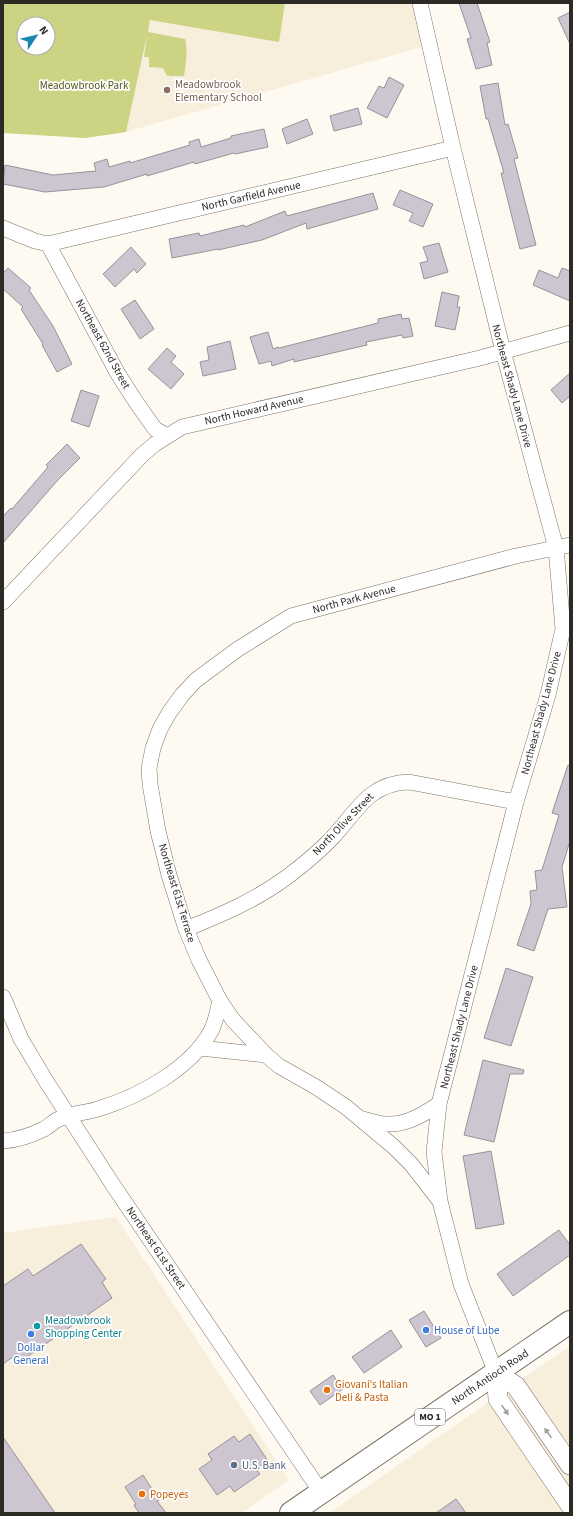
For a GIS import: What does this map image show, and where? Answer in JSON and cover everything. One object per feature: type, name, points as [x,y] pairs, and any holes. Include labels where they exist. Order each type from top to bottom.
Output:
[{"type":"main road","name":"North Antioch Road","points":[[291,1513],[570,1322]]},
{"type":"street","name":"Northeast Shady Lane Drive","points":[[420,3],[453,148],[503,351],[563,547],[564,629],[548,695],[516,802],[440,1104],[434,1152],[440,1201],[461,1284],[496,1373]]},
{"type":"street","name":"North Garfield Avenue","points":[[48,244],[453,148]]},
{"type":"street","points":[[3,228],[35,241],[48,244]]},
{"type":"street","name":"Northeast 62nd Street","points":[[48,244],[118,374],[132,397],[155,429],[167,436]]},
{"type":"street","name":"North Howard Avenue","points":[[3,602],[142,455],[167,436],[182,427],[480,358],[570,333]]},
{"type":"street","name":"North Park Avenue","points":[[169,713],[182,695],[196,680],[238,649],[291,616],[516,556],[563,547]]},
{"type":"street","name":"Northeast 61st Terrace","points":[[169,713],[160,729],[153,748],[149,768],[150,784],[158,831],[168,875],[186,929],[202,967],[220,1002],[233,1020],[278,1066],[316,1087],[362,1119],[394,1147],[411,1164],[440,1201]]},
{"type":"street","name":"North Olive Street","points":[[186,929],[221,915],[247,902],[285,878],[305,863],[332,838],[368,796],[383,787],[391,784],[409,782],[516,802]]},
{"type":"street","name":"Northeast 61st Street","points":[[3,996],[21,1039],[46,1081],[113,1185],[321,1492]]},
{"type":"street","points":[[3,1141],[25,1137],[43,1129],[59,1119],[101,1108],[130,1096],[158,1081],[184,1064],[200,1048],[212,1029],[220,1002]]},
{"type":"street","points":[[200,1048],[266,1055]]},
{"type":"street","name":"Northeast 61st Terrace","points":[[362,1119],[388,1124],[404,1122],[421,1116],[440,1104]]},
{"type":"street","points":[[496,1373],[516,1386],[569,1461],[548,1473]]},
{"type":"street","points":[[496,1373],[498,1399],[570,1505]]},
{"type":"shaded area","name":"Meadowbrook Elementary School","points":[[19,3],[413,3],[425,46],[126,132],[85,138],[45,56],[56,56],[56,16],[37,16]]},
{"type":"shaded area","points":[[116,1217],[289,1480],[242,1513],[3,1513],[3,1233]]},
{"type":"shaded area","points":[[570,1346],[570,1513],[329,1513],[486,1404]]},
{"type":"green space","name":"Meadowbrook Park","points":[[3,3],[285,3],[279,42],[150,20],[148,32],[185,39],[187,52],[184,76],[167,76],[163,68],[149,67],[149,57],[144,57],[147,35],[126,132],[85,138],[3,133]]},
{"type":"building","points":[[459,3],[477,3],[490,42],[487,43],[492,65],[476,69],[467,39],[471,38]]},
{"type":"building","points":[[570,12],[570,44],[558,18]]},
{"type":"building","points":[[389,77],[404,85],[387,118],[367,108],[379,86],[384,88]]},
{"type":"building","points":[[498,83],[505,125],[508,124],[518,158],[514,159],[536,245],[520,249],[501,173],[504,173],[488,119],[486,119],[480,86]]},
{"type":"building","points":[[358,108],[362,124],[334,131],[330,116]]},
{"type":"building","points":[[307,119],[313,134],[287,144],[282,129]]},
{"type":"building","points":[[264,129],[268,147],[234,153],[195,164],[194,162],[104,187],[45,192],[3,184],[5,165],[53,175],[96,171],[94,163],[107,159],[109,167],[130,161],[130,163],[190,145],[189,142],[199,139],[201,147],[231,138],[231,136]]},
{"type":"building","points":[[400,190],[433,204],[423,227],[409,221],[413,213],[393,205]]},
{"type":"building","points":[[373,193],[378,209],[307,229],[306,223],[262,240],[172,258],[169,239],[199,233],[200,236],[244,225],[245,227],[285,211],[287,216]]},
{"type":"building","points":[[439,243],[448,272],[424,279],[420,263],[428,261],[423,247]]},
{"type":"building","points":[[131,247],[146,264],[137,273],[134,269],[115,287],[103,274]]},
{"type":"building","points":[[8,268],[31,288],[29,290],[53,326],[72,364],[57,372],[42,345],[43,344],[21,309],[23,307],[3,289],[3,273]]},
{"type":"building","points":[[562,268],[570,271],[570,301],[533,285],[539,270],[558,278]]},
{"type":"building","points":[[442,292],[459,296],[457,307],[460,307],[455,330],[435,326]]},
{"type":"building","points":[[135,300],[154,329],[140,339],[121,309]]},
{"type":"building","points":[[401,314],[402,319],[409,318],[413,336],[403,338],[402,335],[366,342],[367,345],[294,362],[294,359],[272,366],[271,361],[259,364],[250,337],[268,332],[273,349],[378,323],[378,319]]},
{"type":"building","points":[[230,341],[236,369],[203,376],[200,362],[209,360],[207,347]]},
{"type":"building","points":[[167,348],[176,356],[171,362],[184,374],[171,389],[148,369]]},
{"type":"building","points":[[570,373],[570,396],[562,403],[551,390]]},
{"type":"building","points":[[81,390],[99,396],[89,427],[71,421]]},
{"type":"building","points":[[67,444],[80,458],[57,481],[3,543],[3,516],[11,508],[12,509],[48,467],[46,465]]},
{"type":"building","points":[[568,765],[570,766],[570,841],[562,867],[567,907],[548,909],[534,951],[517,945],[531,904],[530,891],[537,890],[535,871],[542,870],[559,815],[552,813]]},
{"type":"building","points":[[506,968],[533,977],[511,1046],[484,1038]]},
{"type":"building","points":[[483,1060],[524,1070],[523,1074],[510,1074],[494,1142],[464,1135]]},
{"type":"building","points":[[491,1151],[504,1224],[476,1229],[463,1156]]},
{"type":"building","points":[[559,1230],[570,1245],[570,1255],[513,1296],[497,1274]]},
{"type":"building","name":"Meadowbrook Shopping Center","points":[[81,1244],[106,1279],[102,1282],[112,1298],[21,1361],[17,1354],[3,1364],[3,1286],[28,1269],[33,1276]]},
{"type":"building","name":"House of Lube","points":[[424,1311],[441,1338],[426,1347],[409,1320]]},
{"type":"building","points":[[391,1330],[402,1347],[364,1373],[352,1357]]},
{"type":"building","name":"Giovani's Italian Deli & Pasta","points":[[333,1375],[343,1389],[320,1405],[310,1391]]},
{"type":"building","name":"U.S. Bank","points":[[250,1434],[268,1461],[256,1469],[260,1474],[234,1492],[230,1486],[217,1495],[199,1469],[212,1460],[208,1454],[234,1436],[239,1442]]},
{"type":"building","points":[[3,1437],[55,1513],[3,1513]]},
{"type":"building","name":"Popeyes","points":[[143,1475],[159,1500],[157,1501],[166,1513],[139,1513],[134,1505],[136,1504],[125,1487]]},
{"type":"building","points":[[456,1499],[466,1513],[436,1513]]},
{"type":"place","name":"Meadowbrook Elementary School","points":[[167,90]]},
{"type":"place","name":"Meadowbrook Shopping Center","points":[[37,1326]]},
{"type":"place","name":"House of Lube","points":[[426,1330]]},
{"type":"place","name":"Dollar General","points":[[31,1334]]},
{"type":"place","name":"Giovani's Italian Deli & Pasta","points":[[327,1390]]},
{"type":"place","name":"U.S. Bank","points":[[234,1465]]},
{"type":"place","name":"Popeyes","points":[[142,1494]]}]
